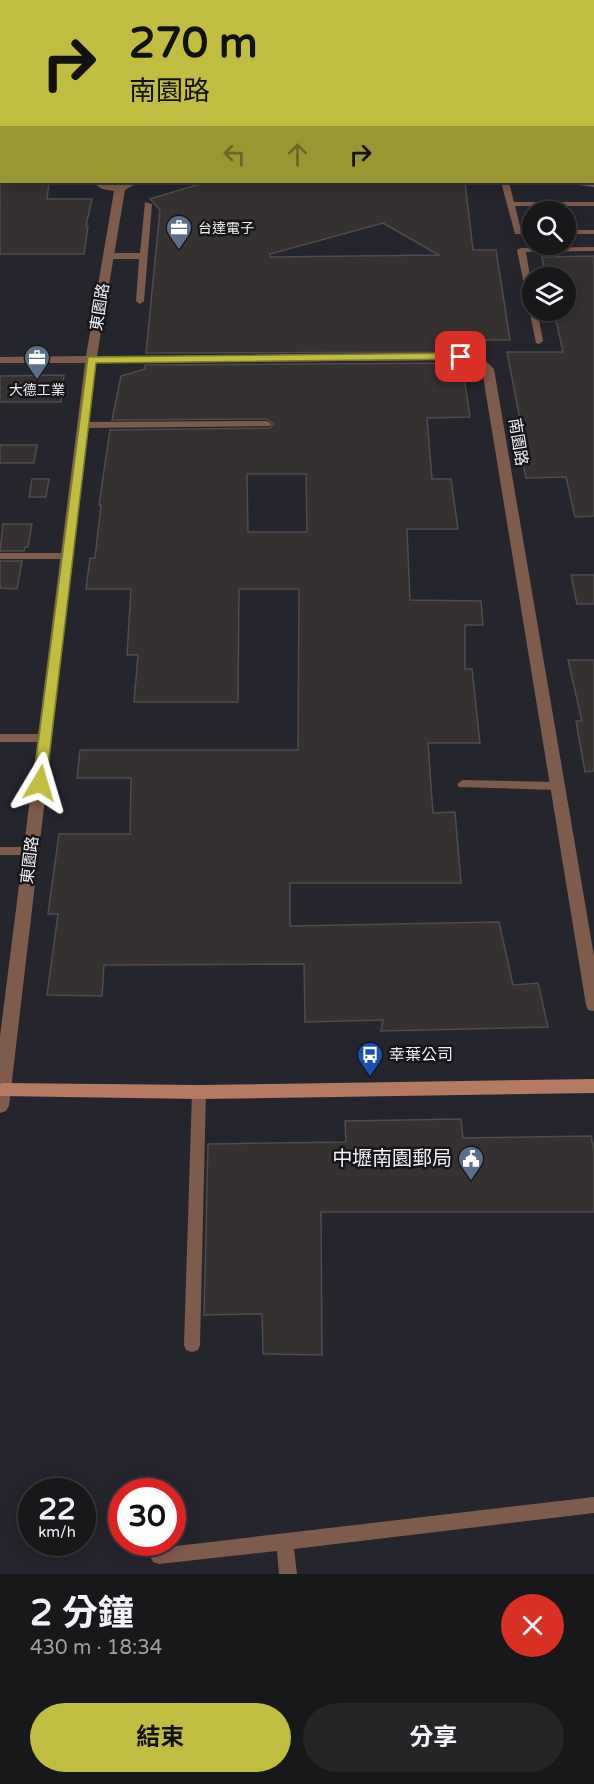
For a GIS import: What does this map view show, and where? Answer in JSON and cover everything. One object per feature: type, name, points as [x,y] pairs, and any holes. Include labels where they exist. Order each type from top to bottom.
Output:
[{"type":"street","name":"東園路","points":[[1,1098],[91,360],[108,256],[127,185],[102,186],[98,183]]},
{"type":"street","name":"南園路","points":[[0,360],[461,357],[481,362],[490,375],[594,1005]]},
{"type":"street","points":[[1,1098],[199,1092],[594,1086]]},
{"type":"lane","points":[[505,183],[518,232],[522,232]]},
{"type":"lane","points":[[140,301],[148,204]]},
{"type":"lane","points":[[511,204],[594,204]]},
{"type":"lane","points":[[576,232],[594,232]]},
{"type":"lane","points":[[524,267],[521,250],[594,249]]},
{"type":"lane","points":[[108,256],[145,256]]},
{"type":"lane","points":[[535,321],[539,341]]},
{"type":"lane","points":[[83,425],[267,424]]},
{"type":"lane","points":[[0,556],[67,556]]},
{"type":"lane","points":[[0,738],[45,738]]},
{"type":"lane","points":[[463,784],[558,786]]},
{"type":"lane","points":[[0,851],[31,851]]},
{"type":"lane","points":[[192,1345],[199,1092]]},
{"type":"lane","points":[[186,1553],[594,1505]]},
{"type":"lane","points":[[284,1541],[288,1574]]},
{"type":"shaded area","points":[[0,183],[594,183],[594,1574],[0,1574]]},
{"type":"building","points":[[0,183],[49,183],[47,199],[92,199],[86,226],[88,226],[84,254],[0,254]]},
{"type":"building","points":[[204,183],[465,183],[473,250],[496,250],[510,340],[459,340],[461,352],[146,353],[160,210],[150,199]],"holes":[[[383,223],[439,255],[270,257],[270,254]]]},
{"type":"building","points":[[594,256],[594,516],[575,517],[566,477],[526,478],[519,446],[525,445],[507,352],[563,352],[556,321],[576,321],[576,267],[544,267],[542,257]]},
{"type":"building","points":[[462,363],[470,417],[427,418],[432,479],[451,479],[458,529],[407,529],[410,600],[481,601],[483,625],[465,625],[465,669],[472,669],[480,743],[428,743],[433,813],[455,812],[461,883],[290,883],[290,926],[499,922],[513,985],[538,983],[548,1027],[381,1031],[383,1020],[305,1022],[304,964],[104,965],[102,996],[47,995],[58,914],[48,914],[59,834],[130,834],[131,778],[77,778],[80,750],[298,750],[299,589],[239,589],[238,702],[134,702],[138,655],[127,655],[131,589],[86,589],[90,558],[95,558],[101,505],[99,505],[110,430],[270,428],[274,424],[267,419],[112,420],[121,376],[145,369],[145,365]],"holes":[[[247,474],[306,474],[307,532],[248,532]]]},
{"type":"building","points":[[64,375],[61,402],[0,402],[0,376]]},
{"type":"building","points":[[0,445],[37,445],[34,463],[0,463]]},
{"type":"building","points":[[32,479],[49,479],[46,497],[29,497]]},
{"type":"building","points":[[3,524],[32,524],[28,547],[25,547],[24,551],[0,551]]},
{"type":"building","points":[[0,561],[22,561],[17,589],[0,588]]},
{"type":"building","points":[[571,575],[594,575],[594,604],[577,604]]},
{"type":"building","points":[[568,660],[594,660],[594,771],[585,772],[576,721],[582,721]]},
{"type":"building","points":[[461,1119],[463,1138],[591,1136],[594,1151],[594,1212],[321,1212],[322,1355],[263,1354],[262,1314],[204,1315],[208,1144],[346,1142],[345,1121]]},
{"type":"place","name":"台達電子","points":[[179,251]]},
{"type":"place","name":"大德工業","points":[[37,381]]},
{"type":"place","name":"幸葉公司","points":[[370,1078]]},
{"type":"place","name":"中壢南園郵局","points":[[471,1182]]},
{"type":"route","points":[[40,783],[91,360],[461,357]]}]
